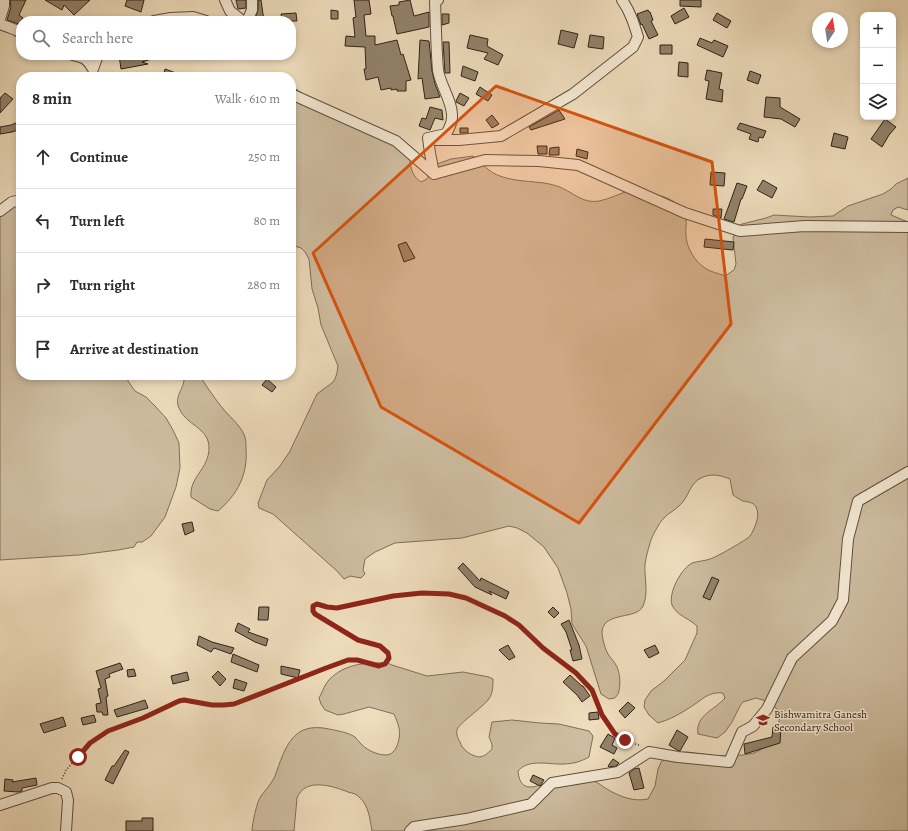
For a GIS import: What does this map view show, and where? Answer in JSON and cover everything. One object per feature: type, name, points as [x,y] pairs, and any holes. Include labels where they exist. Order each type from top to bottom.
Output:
[{"type":"street","points":[[0,19],[4,6],[4,0]]},
{"type":"street","points":[[225,0],[230,11],[236,16]]},
{"type":"street","points":[[249,16],[252,10],[252,0]]},
{"type":"street","points":[[428,138],[446,134],[450,126],[452,116],[449,102],[442,86],[438,70],[435,2],[438,0]]},
{"type":"street","points":[[428,138],[436,140],[459,140],[501,136],[573,94],[633,47],[638,37],[631,16],[622,0]]},
{"type":"street","points":[[0,24],[16,30]]},
{"type":"street","points":[[87,60],[93,69],[96,60]]},
{"type":"street","points":[[296,96],[396,140],[434,174]]},
{"type":"street","points":[[428,138],[434,174]]},
{"type":"street","points":[[434,174],[485,160],[539,161],[578,165],[685,213],[740,231],[805,226],[908,227]]},
{"type":"street","points":[[0,211],[12,202],[16,201]]},
{"type":"street","points":[[410,831],[414,827],[466,819],[531,804],[552,783],[618,772],[649,752],[678,757],[729,762],[742,732],[753,726],[767,709],[792,658],[832,621],[843,600],[848,540],[858,501],[908,472]]},
{"type":"street","points":[[0,805],[52,788],[58,788],[66,792],[68,800],[66,831]]},
{"type":"path","points":[[58,788],[66,770],[90,743],[108,731],[143,718],[179,701],[184,700],[212,705],[234,704],[348,660],[357,660],[379,666],[385,664],[389,658],[388,653],[380,646],[358,640],[336,627],[315,614],[313,611],[313,606],[317,604],[337,608],[393,596],[422,593],[449,594],[466,598],[505,616],[519,625],[543,648],[576,673],[592,690],[602,715],[615,734],[625,740],[640,744],[649,752]]},
{"type":"highlighted area","points":[[496,86],[712,162],[731,324],[579,523],[381,407],[313,253]]},
{"type":"shaded area","points":[[296,89],[303,94],[388,133],[410,159],[412,172],[421,182],[427,179],[432,169],[437,164],[451,159],[473,156],[496,175],[514,180],[557,186],[587,201],[599,201],[628,191],[649,193],[669,199],[678,205],[684,213],[686,221],[686,240],[689,249],[695,258],[707,269],[725,276],[734,270],[736,264],[733,238],[737,227],[742,224],[774,215],[810,217],[833,216],[848,206],[883,194],[896,184],[908,178],[908,210],[898,207],[893,210],[891,215],[908,222],[908,831],[372,831],[367,808],[358,796],[335,787],[313,785],[306,787],[301,791],[297,798],[294,831],[252,831],[259,799],[274,778],[287,747],[298,733],[306,729],[329,729],[352,735],[372,752],[386,755],[393,752],[395,749],[399,740],[399,732],[394,714],[369,707],[338,715],[325,710],[321,704],[319,698],[325,685],[332,676],[355,665],[386,663],[427,676],[463,672],[493,679],[490,698],[458,727],[457,730],[457,736],[462,747],[468,753],[478,757],[484,756],[492,749],[492,744],[489,737],[492,722],[512,720],[559,724],[589,731],[593,736],[589,757],[571,763],[534,763],[523,767],[518,771],[520,780],[523,785],[528,787],[540,785],[558,777],[573,776],[594,781],[612,792],[627,798],[638,800],[648,799],[655,786],[658,769],[661,762],[670,755],[687,752],[718,756],[754,753],[768,745],[777,729],[780,717],[776,708],[766,701],[756,698],[743,702],[725,732],[717,738],[698,734],[698,727],[703,717],[725,698],[723,693],[709,695],[678,715],[658,723],[649,715],[644,707],[645,700],[651,691],[664,681],[685,660],[697,633],[697,626],[677,612],[672,605],[672,594],[676,582],[684,570],[692,563],[713,558],[744,541],[750,536],[755,526],[758,514],[755,505],[743,501],[733,495],[730,479],[712,475],[705,476],[697,480],[684,501],[661,521],[655,531],[645,561],[646,596],[643,606],[640,610],[634,613],[609,621],[604,625],[602,631],[606,649],[616,665],[619,676],[620,688],[618,694],[615,698],[609,699],[601,694],[586,646],[572,624],[571,609],[567,593],[558,568],[544,547],[527,533],[509,526],[462,538],[395,543],[375,552],[365,559],[363,570],[365,574],[361,578],[350,576],[344,579],[273,514],[259,508],[258,503],[267,480],[280,466],[290,451],[317,394],[332,383],[337,373],[338,366],[321,325],[318,308],[312,289],[309,259],[301,248],[296,246]]},
{"type":"shaded area","points":[[16,198],[16,380],[128,380],[135,391],[146,397],[166,418],[179,443],[180,468],[176,487],[165,517],[151,536],[142,542],[137,542],[134,547],[79,555],[0,560],[0,206]]},
{"type":"shaded area","points":[[184,380],[202,380],[221,406],[239,426],[245,437],[246,458],[243,476],[231,498],[218,511],[210,509],[191,497],[193,484],[206,462],[209,448],[206,436],[188,420],[180,410],[178,405],[178,396]]},
{"type":"building","points":[[10,0],[26,0],[19,15],[20,16],[16,16],[16,23],[7,20],[11,7]]},
{"type":"building","points":[[45,0],[90,0],[74,15],[64,5],[62,10]]},
{"type":"building","points":[[127,0],[144,0],[141,12],[125,6]]},
{"type":"building","points":[[236,0],[246,0],[246,8],[238,9]]},
{"type":"building","points":[[258,0],[261,0],[263,16],[256,16],[258,10]]},
{"type":"building","points":[[354,0],[369,0],[371,14],[364,15],[366,36],[375,36],[375,45],[397,40],[411,80],[406,81],[406,91],[397,91],[397,89],[391,90],[391,88],[381,90],[378,77],[366,80],[364,69],[366,69],[365,47],[345,46],[346,36],[355,37],[353,18],[356,17]]},
{"type":"building","points":[[410,0],[414,16],[429,12],[429,27],[397,34],[390,6],[399,5],[399,2]]},
{"type":"building","points":[[680,0],[701,0],[701,7],[680,6]]},
{"type":"building","points":[[684,8],[689,17],[675,24],[671,16]]},
{"type":"building","points":[[331,10],[338,11],[338,19],[331,19]]},
{"type":"building","points":[[648,10],[653,20],[651,21],[658,35],[649,39],[637,14]]},
{"type":"building","points":[[296,13],[297,21],[296,16],[281,16],[281,14]]},
{"type":"building","points":[[717,13],[731,21],[727,28],[713,20]]},
{"type":"building","points":[[442,14],[449,14],[449,23],[442,25]]},
{"type":"building","points":[[561,30],[578,34],[574,48],[558,44]]},
{"type":"building","points":[[470,35],[488,39],[487,46],[503,55],[498,65],[484,59],[488,53],[467,48]]},
{"type":"building","points":[[590,35],[604,37],[603,49],[588,47]]},
{"type":"building","points":[[700,38],[712,43],[714,40],[728,46],[723,57],[697,45]]},
{"type":"building","points":[[420,40],[429,41],[432,71],[440,97],[425,99],[422,78],[418,79]]},
{"type":"building","points":[[443,42],[449,42],[450,73],[445,73]]},
{"type":"building","points":[[660,45],[672,45],[672,54],[660,54]]},
{"type":"building","points":[[120,60],[148,60],[142,62],[148,64],[121,69]]},
{"type":"building","points":[[679,62],[688,63],[688,77],[678,76]]},
{"type":"building","points":[[463,66],[478,72],[475,81],[461,76]]},
{"type":"building","points":[[165,69],[173,72],[164,72]]},
{"type":"building","points":[[707,70],[722,73],[719,89],[723,90],[722,102],[706,99],[709,81],[705,80]]},
{"type":"building","points":[[750,71],[761,75],[758,84],[747,80]]},
{"type":"building","points":[[480,87],[492,95],[488,101],[476,94]]},
{"type":"building","points":[[5,93],[13,99],[0,113],[0,98]]},
{"type":"building","points":[[460,93],[469,98],[464,106],[456,102]]},
{"type":"building","points":[[766,97],[780,98],[780,107],[800,119],[795,127],[781,119],[764,117]]},
{"type":"building","points":[[430,107],[442,110],[443,120],[435,118],[430,130],[419,126],[422,118],[426,119]]},
{"type":"building","points":[[559,110],[565,119],[531,130],[529,127]]},
{"type":"building","points":[[492,115],[499,124],[492,128],[486,120]]},
{"type":"building","points":[[884,120],[896,127],[882,147],[871,139]]},
{"type":"building","points":[[16,123],[16,131],[0,134],[0,127]]},
{"type":"building","points":[[740,123],[766,131],[763,138],[759,137],[758,142],[749,139],[751,134],[737,129]]},
{"type":"building","points":[[460,128],[468,128],[468,133],[460,133]]},
{"type":"building","points":[[834,133],[848,137],[845,149],[831,146]]},
{"type":"building","points":[[537,146],[547,146],[547,154],[538,154]]},
{"type":"building","points":[[559,147],[559,155],[549,155],[550,148]]},
{"type":"building","points":[[577,149],[588,152],[587,159],[576,156]]},
{"type":"building","points":[[711,172],[725,173],[724,186],[710,185]]},
{"type":"building","points":[[763,180],[777,188],[772,198],[757,190]]},
{"type":"building","points":[[737,183],[747,186],[741,199],[734,222],[724,219]]},
{"type":"building","points":[[713,209],[722,209],[721,218],[713,215]]},
{"type":"building","points":[[705,239],[734,242],[733,250],[704,247]]},
{"type":"building","points":[[406,242],[415,258],[404,262],[398,245]]},
{"type":"building","points":[[266,380],[268,380],[276,387],[272,392],[262,385]]},
{"type":"building","points":[[192,522],[194,531],[185,535],[182,524]]},
{"type":"building","points":[[463,563],[480,581],[481,578],[509,592],[506,599],[489,591],[492,595],[475,587],[458,568]]},
{"type":"building","points":[[712,577],[719,580],[710,600],[703,597]]},
{"type":"building","points":[[259,607],[269,607],[268,620],[258,620]]},
{"type":"building","points":[[553,607],[559,613],[554,618],[548,612]]},
{"type":"building","points":[[569,620],[579,645],[582,659],[573,661],[570,650],[572,650],[566,632],[561,624]]},
{"type":"building","points":[[238,623],[250,629],[248,632],[268,639],[266,646],[235,631]]},
{"type":"building","points":[[199,636],[212,642],[234,648],[231,654],[214,648],[211,652],[197,645]]},
{"type":"building","points":[[508,645],[515,657],[509,660],[499,650]]},
{"type":"building","points":[[655,645],[659,653],[649,658],[644,650]]},
{"type":"building","points":[[233,654],[259,665],[257,672],[231,662]]},
{"type":"building","points":[[120,663],[123,669],[109,674],[110,677],[105,679],[108,696],[106,697],[108,715],[103,715],[102,712],[97,712],[96,704],[101,703],[98,689],[101,688],[96,671]]},
{"type":"building","points":[[281,666],[300,670],[298,678],[281,674]]},
{"type":"building","points":[[134,669],[136,676],[128,677],[127,670]]},
{"type":"building","points":[[218,671],[226,679],[220,686],[212,677]]},
{"type":"building","points":[[187,672],[189,680],[173,684],[171,676]]},
{"type":"building","points":[[570,675],[583,686],[590,696],[582,702],[563,682]]},
{"type":"building","points":[[235,679],[247,683],[244,691],[233,688]]},
{"type":"building","points":[[145,700],[148,708],[117,717],[114,710]]},
{"type":"building","points":[[628,702],[635,708],[625,718],[619,711]]},
{"type":"building","points":[[598,712],[599,719],[589,720],[589,713]]},
{"type":"building","points":[[94,715],[96,722],[83,725],[81,718]]},
{"type":"building","points":[[63,717],[66,726],[44,733],[40,724]]},
{"type":"building","points":[[773,727],[781,727],[780,743],[745,754],[744,744],[772,737]]},
{"type":"building","points":[[677,730],[688,737],[680,751],[669,745]]},
{"type":"building","points":[[608,734],[615,738],[612,745],[617,748],[614,754],[600,747]]},
{"type":"building","points":[[125,750],[129,752],[113,784],[105,780],[112,766],[114,766]]},
{"type":"building","points":[[613,759],[619,763],[616,766],[609,767],[608,766]]},
{"type":"building","points":[[639,768],[644,788],[634,790],[629,773],[634,769]]},
{"type":"building","points":[[533,775],[544,780],[540,786],[530,781]]},
{"type":"building","points":[[36,778],[37,785],[22,788],[22,791],[18,792],[4,791],[5,779],[13,780],[12,782]]},
{"type":"building","points":[[142,818],[153,818],[153,831],[126,831],[126,821],[142,821]]},
{"type":"place","name":"Bishwamitra Ganesh Secondary School","points":[[763,720]]},
{"type":"route","points":[[78,757],[90,743],[108,731],[143,718],[179,701],[184,700],[212,705],[234,704],[348,660],[357,660],[379,666],[385,664],[389,658],[388,653],[380,646],[358,640],[336,627],[315,614],[313,611],[313,606],[317,604],[337,608],[393,596],[422,593],[449,594],[466,598],[505,616],[519,625],[543,648],[576,673],[592,690],[602,715],[615,734],[625,740]]}]
